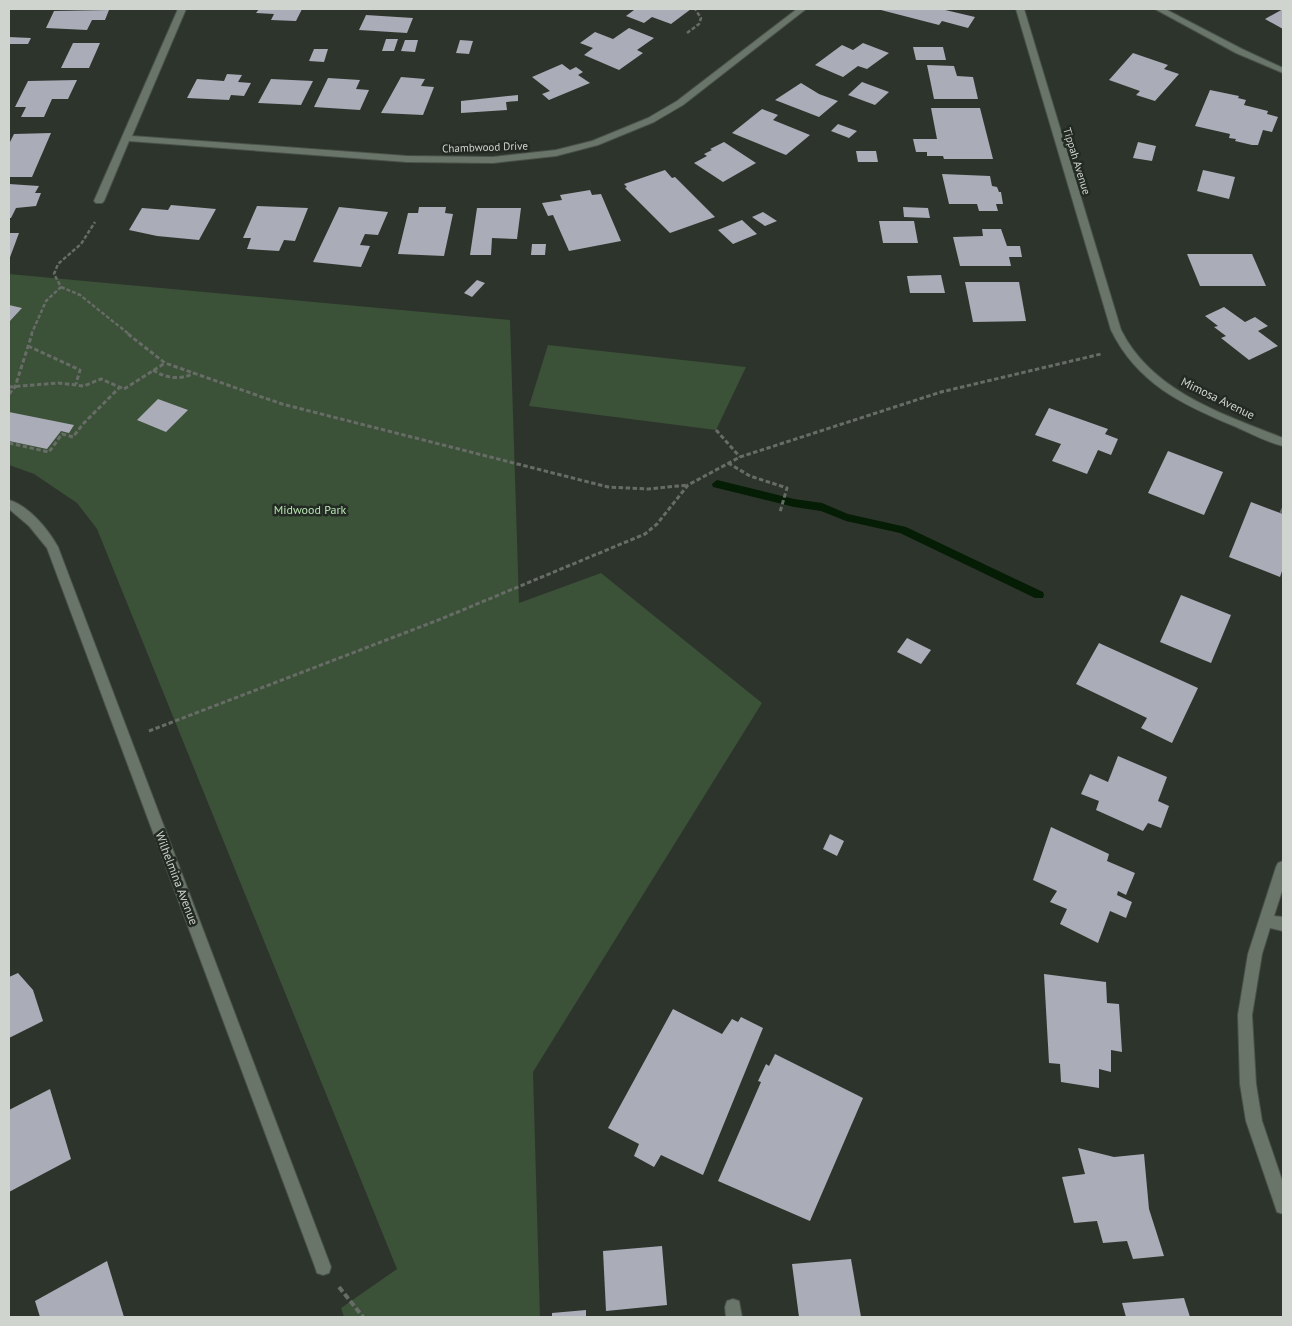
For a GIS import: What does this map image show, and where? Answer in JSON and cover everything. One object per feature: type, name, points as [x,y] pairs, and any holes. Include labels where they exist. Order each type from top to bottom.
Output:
[{"type":"street","points":[[99,202],[182,9]]},
{"type":"street","name":"Chambwood Drive","points":[[127,138],[407,160],[493,160],[556,153],[595,143],[651,120],[680,103],[802,9]]},
{"type":"street","name":"Tippah Avenue","points":[[1020,9],[1113,320]]},
{"type":"street","points":[[1159,9],[1239,51],[1283,71]]},
{"type":"street","name":"Mimosa Avenue","points":[[1113,320],[1126,349],[1151,376],[1180,396],[1283,442]]},
{"type":"street","name":"Wilhelmina Avenue","points":[[9,504],[20,511],[44,534],[52,548],[323,1267]]},
{"type":"street","points":[[1283,867],[1255,954],[1245,1015],[1248,1084],[1254,1122],[1283,1206]]},
{"type":"street","points":[[1266,921],[1283,924]]},
{"type":"path","points":[[687,33],[699,24],[701,18],[695,9]]},
{"type":"path","points":[[99,202],[102,210],[81,244],[58,264],[54,274],[61,287],[80,294],[165,363],[282,404],[608,487],[635,490],[663,489],[688,485],[740,457],[941,392],[1126,349]]},
{"type":"path","points":[[9,394],[15,387],[34,326],[46,301],[61,287]]},
{"type":"path","points":[[28,346],[80,370],[76,384]]},
{"type":"path","points":[[9,387],[58,383],[84,386],[101,379],[124,389],[165,363]]},
{"type":"path","points":[[153,370],[161,376],[170,378],[182,378],[195,373]]},
{"type":"path","points":[[9,443],[49,452],[62,434],[73,437],[83,424],[119,388]]},
{"type":"path","points":[[716,430],[740,457]]},
{"type":"path","points":[[727,463],[750,476],[786,488],[780,512]]},
{"type":"path","points":[[125,740],[441,619],[646,534],[657,524],[688,485]]},
{"type":"path","points":[[1281,513],[1283,508]]},
{"type":"path","points":[[323,1267],[364,1317]]},
{"type":"green space","name":"Midwood Park","points":[[9,274],[510,320],[519,603],[601,573],[762,703],[533,1072],[540,1317],[344,1317],[341,1308],[397,1269],[97,529],[77,503],[34,474],[9,465]]},
{"type":"green space","points":[[548,345],[746,367],[716,430],[529,406]]},
{"type":"building","points":[[259,9],[302,9],[296,21],[271,20],[274,14],[256,13]]},
{"type":"building","points":[[631,9],[691,9],[671,24],[652,17],[644,23],[626,16],[634,10]]},
{"type":"building","points":[[877,9],[941,9],[975,17],[968,28],[942,21],[939,25]]},
{"type":"building","points":[[1283,9],[1283,29],[1265,19]]},
{"type":"building","points":[[109,10],[105,20],[92,20],[87,30],[46,28],[54,11]]},
{"type":"building","points":[[366,15],[413,18],[407,33],[359,30]]},
{"type":"building","points":[[629,28],[654,38],[637,50],[643,53],[619,70],[584,55],[593,48],[580,43],[595,32],[613,39]]},
{"type":"building","points":[[9,37],[31,38],[28,44],[9,44]]},
{"type":"building","points":[[386,39],[398,39],[394,51],[382,51]]},
{"type":"building","points":[[405,40],[418,40],[415,52],[401,51]]},
{"type":"building","points":[[460,40],[473,41],[469,54],[456,53]]},
{"type":"building","points":[[73,43],[100,43],[89,68],[61,68]]},
{"type":"building","points":[[863,43],[889,53],[867,69],[858,66],[843,77],[815,65],[842,45],[853,50]]},
{"type":"building","points":[[913,47],[943,47],[946,60],[916,60]]},
{"type":"building","points":[[314,49],[328,49],[324,62],[309,61]]},
{"type":"building","points":[[1133,53],[1168,65],[1164,69],[1179,74],[1155,101],[1136,95],[1140,91],[1109,80]]},
{"type":"building","points":[[562,64],[570,70],[576,67],[583,72],[578,75],[590,83],[549,100],[542,94],[550,91],[532,77]]},
{"type":"building","points":[[927,65],[954,66],[957,76],[973,77],[978,99],[934,99]]},
{"type":"building","points":[[227,74],[242,75],[238,82],[251,83],[244,96],[231,95],[229,100],[187,98],[197,79],[224,81]]},
{"type":"building","points":[[401,77],[425,79],[421,86],[434,87],[423,115],[381,113]]},
{"type":"building","points":[[328,78],[360,80],[356,89],[369,90],[360,110],[314,107]]},
{"type":"building","points":[[271,79],[313,81],[301,105],[258,103]]},
{"type":"building","points":[[77,80],[68,99],[52,99],[44,117],[21,117],[26,107],[15,107],[28,81]]},
{"type":"building","points":[[862,82],[889,92],[875,105],[848,95]]},
{"type":"building","points":[[801,83],[819,94],[838,101],[819,117],[775,100]]},
{"type":"building","points":[[1210,90],[1239,96],[1238,98],[1246,100],[1244,105],[1268,111],[1267,114],[1278,117],[1272,132],[1263,130],[1258,145],[1252,145],[1229,138],[1230,134],[1195,126]]},
{"type":"building","points":[[518,95],[518,101],[506,102],[507,110],[461,113],[461,101]]},
{"type":"building","points":[[931,108],[980,108],[993,159],[944,159],[943,156],[927,156],[927,152],[916,152],[913,139],[937,139]]},
{"type":"building","points":[[762,109],[778,115],[773,120],[810,135],[786,155],[732,133]]},
{"type":"building","points":[[838,124],[857,131],[849,138],[831,131]]},
{"type":"building","points":[[51,133],[32,177],[9,177],[9,144],[14,134]]},
{"type":"building","points":[[724,142],[756,163],[723,182],[694,163],[707,156],[704,154],[712,150],[710,149]]},
{"type":"building","points":[[1138,142],[1156,146],[1152,161],[1133,158]]},
{"type":"building","points":[[856,151],[876,151],[878,162],[858,162]]},
{"type":"building","points":[[665,170],[672,178],[675,177],[715,217],[670,233],[625,188],[627,187],[624,184]]},
{"type":"building","points":[[1203,170],[1235,177],[1229,199],[1197,191]]},
{"type":"building","points":[[942,174],[990,176],[992,186],[997,187],[999,192],[1001,192],[1003,204],[996,204],[998,211],[979,211],[977,204],[949,204]]},
{"type":"building","points":[[9,184],[39,186],[35,193],[41,193],[36,206],[16,208],[11,218],[9,218]]},
{"type":"building","points":[[590,190],[592,195],[601,194],[621,241],[569,251],[553,215],[548,216],[542,203],[562,200],[560,195]]},
{"type":"building","points":[[171,205],[216,209],[199,240],[157,236],[129,230],[142,208],[168,210]]},
{"type":"building","points":[[257,206],[308,208],[295,241],[284,240],[279,251],[247,249],[251,238],[243,238]]},
{"type":"building","points":[[339,207],[388,212],[378,235],[365,234],[360,245],[370,246],[361,267],[313,262]]},
{"type":"building","points":[[419,207],[446,207],[445,213],[453,214],[444,256],[398,254],[408,213],[418,213]]},
{"type":"building","points":[[903,207],[928,208],[930,218],[904,217]]},
{"type":"building","points":[[477,208],[521,208],[517,239],[492,238],[491,255],[470,255]]},
{"type":"building","points":[[763,212],[777,221],[765,226],[752,217]]},
{"type":"building","points":[[742,220],[757,234],[733,244],[718,230]]},
{"type":"building","points":[[879,221],[914,221],[918,243],[883,243]]},
{"type":"building","points":[[982,229],[1001,229],[1007,246],[1020,246],[1022,257],[1009,257],[1011,266],[960,266],[953,237],[983,236]]},
{"type":"building","points":[[9,233],[19,233],[9,260]]},
{"type":"building","points":[[532,244],[546,244],[545,255],[531,255]]},
{"type":"building","points":[[1187,254],[1252,254],[1266,286],[1200,286]]},
{"type":"building","points":[[941,275],[945,293],[910,293],[907,276]]},
{"type":"building","points":[[477,280],[485,283],[472,297],[464,293]]},
{"type":"building","points":[[965,282],[1019,282],[1026,321],[973,322]]},
{"type":"building","points":[[9,305],[22,308],[9,322]]},
{"type":"building","points":[[1224,307],[1245,322],[1255,317],[1268,326],[1258,331],[1278,346],[1249,360],[1221,338],[1226,336],[1214,327],[1218,326],[1205,316]]},
{"type":"building","points":[[158,399],[188,410],[166,432],[137,420]]},
{"type":"building","points":[[1049,408],[1108,429],[1105,434],[1118,439],[1111,455],[1098,450],[1087,474],[1052,461],[1061,444],[1035,435]]},
{"type":"building","points":[[9,412],[74,425],[69,433],[61,431],[47,449],[9,441]]},
{"type":"building","points":[[1168,451],[1223,472],[1204,515],[1148,493]]},
{"type":"building","points":[[1251,502],[1283,514],[1283,568],[1280,577],[1229,557]]},
{"type":"building","points":[[1181,595],[1231,615],[1211,663],[1160,642]]},
{"type":"building","points":[[907,638],[931,650],[921,664],[897,652]]},
{"type":"building","points":[[1099,643],[1198,688],[1172,743],[1141,728],[1147,718],[1076,684]]},
{"type":"building","points":[[1118,756],[1167,777],[1158,801],[1169,806],[1161,828],[1148,823],[1143,831],[1096,810],[1099,801],[1081,794],[1090,774],[1108,782]]},
{"type":"building","points":[[1051,827],[1109,854],[1107,861],[1135,873],[1126,895],[1118,891],[1117,895],[1132,902],[1126,918],[1110,911],[1098,943],[1060,924],[1067,909],[1050,902],[1057,891],[1033,880]]},
{"type":"building","points":[[830,834],[844,841],[837,856],[823,849]]},
{"type":"building","points":[[18,973],[33,990],[43,1021],[9,1038],[9,977]]},
{"type":"building","points":[[1044,974],[1106,982],[1107,1003],[1119,1004],[1122,1052],[1111,1050],[1111,1072],[1099,1069],[1099,1088],[1061,1082],[1060,1064],[1049,1063]]},
{"type":"building","points":[[673,1009],[722,1034],[732,1019],[738,1022],[741,1017],[763,1028],[703,1175],[661,1155],[654,1167],[634,1156],[639,1144],[608,1128]]},
{"type":"building","points":[[775,1054],[863,1098],[810,1221],[718,1181],[761,1082],[758,1081],[766,1064],[769,1066]]},
{"type":"building","points":[[50,1089],[71,1159],[9,1192],[9,1110]]},
{"type":"building","points":[[1078,1148],[1114,1157],[1144,1154],[1149,1209],[1164,1256],[1133,1259],[1127,1241],[1103,1243],[1097,1221],[1074,1223],[1062,1177],[1085,1174]]},
{"type":"building","points":[[662,1246],[667,1305],[606,1311],[603,1251]]},
{"type":"building","points":[[851,1259],[861,1317],[799,1317],[792,1264]]},
{"type":"building","points":[[107,1261],[124,1317],[40,1317],[35,1301]]},
{"type":"building","points":[[1184,1298],[1190,1317],[1126,1317],[1122,1303]]},
{"type":"building","points":[[586,1310],[586,1317],[552,1317],[552,1313]]},
{"type":"waterway","points":[[717,484],[794,503],[822,507],[846,517],[902,530],[1039,595]]}]
